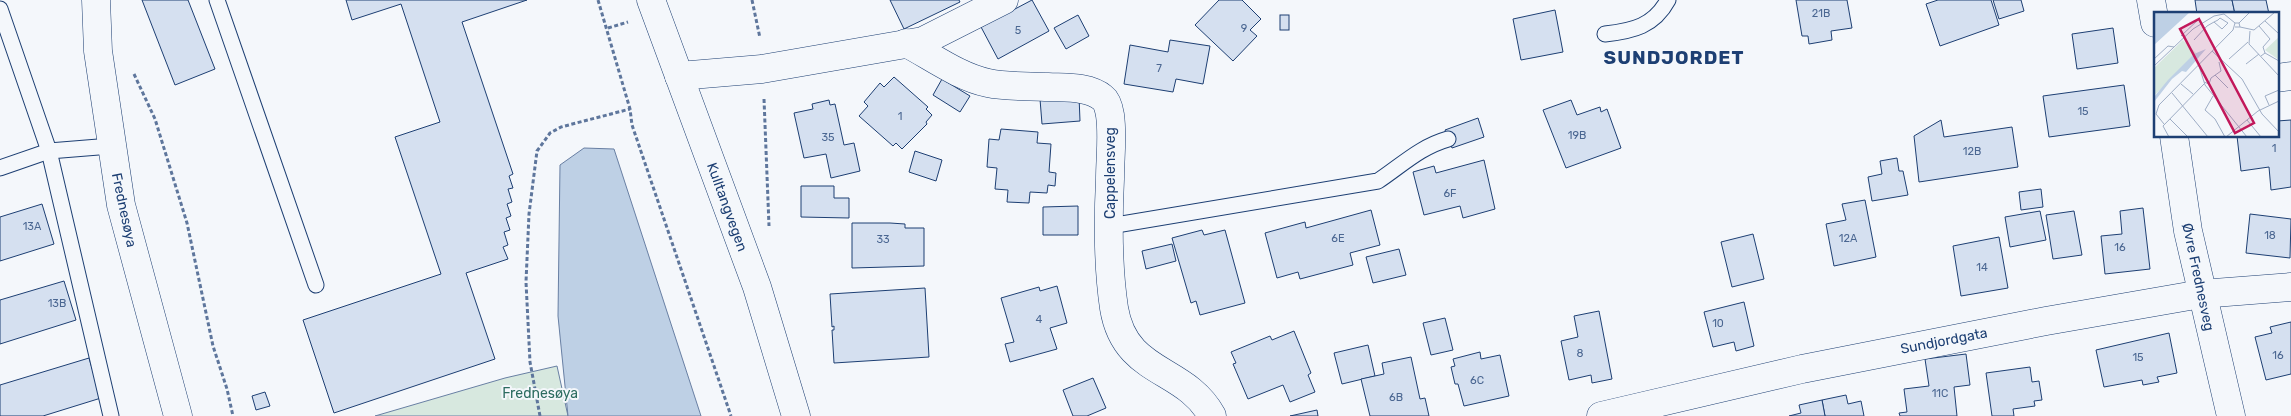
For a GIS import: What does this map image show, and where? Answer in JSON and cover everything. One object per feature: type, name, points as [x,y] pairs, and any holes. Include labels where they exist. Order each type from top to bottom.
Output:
[{"type":"street","name":"Frednesøya","points":[[96,0],[98,51],[121,205],[178,416]]},
{"type":"street","name":"Kulltangvegen","points":[[651,0],[757,287],[796,416]]},
{"type":"street","points":[[679,76],[762,69],[923,41],[1004,0]]},
{"type":"street","points":[[2151,0],[2154,17]]},
{"type":"street","name":"Cappelensveg","points":[[906,43],[967,75],[987,83],[1071,88],[1092,91],[1105,99],[1110,113],[1110,226],[1114,306],[1118,328],[1127,344],[1140,358],[1200,398],[1212,416]]},
{"type":"street","points":[[2278,78],[2291,76]]},
{"type":"street","name":"Øvre Frednesveg","points":[[2174,138],[2188,231],[2230,416]]},
{"type":"street","name":"Sundjordgata","points":[[1601,416],[1802,369],[2046,321],[2201,294],[2291,287]]},
{"type":"lane","points":[[216,0],[316,285]]},
{"type":"lane","points":[[1605,34],[1627,32],[1650,24],[1668,0]]},
{"type":"lane","points":[[0,10],[49,151],[110,416]]},
{"type":"lane","points":[[1110,226],[1378,181],[1396,170],[1410,156],[1430,144],[1448,139]]},
{"type":"lane","points":[[0,168],[49,151],[111,146]]},
{"type":"path","points":[[598,0],[630,109],[632,125],[731,416]]},
{"type":"path","points":[[752,0],[760,27],[769,227]]},
{"type":"path","points":[[134,72],[155,119],[187,223],[213,346],[227,389],[233,416]]},
{"type":"path","points":[[540,416],[530,362],[526,282],[536,151],[550,133],[561,127],[630,109]]},
{"type":"green space","name":"Frednesøya","points":[[557,366],[568,416],[375,416],[505,378]]},
{"type":"water","points":[[584,148],[614,149],[701,416],[568,416],[558,316],[560,165]]},
{"type":"building","points":[[142,0],[188,0],[215,69],[175,85]]},
{"type":"building","points":[[346,0],[527,0],[462,22],[513,174],[509,176],[513,188],[508,189],[512,202],[507,204],[511,216],[506,218],[510,230],[504,232],[508,245],[503,247],[508,259],[466,273],[495,359],[334,413],[303,320],[441,274],[395,137],[440,122],[401,4],[352,20]]},
{"type":"building","points":[[890,0],[959,0],[960,2],[904,29]]},
{"type":"building","points":[[1032,0],[1049,31],[998,59],[981,27]]},
{"type":"building","points":[[1219,0],[1242,0],[1261,19],[1250,30],[1257,36],[1233,61],[1195,25]]},
{"type":"building","points":[[1796,0],[1847,0],[1852,28],[1831,31],[1832,40],[1809,44],[1808,36],[1802,36]]},
{"type":"building","points":[[1938,0],[1991,0],[1999,25],[1940,46],[1926,4]]},
{"type":"building","points":[[1993,0],[2021,0],[2024,11],[1999,19]]},
{"type":"building","points":[[2195,0],[2232,0],[2235,12],[2197,12]]},
{"type":"building","points":[[2232,0],[2266,0],[2269,12],[2235,12]]},
{"type":"building","points":[[1555,10],[1563,52],[1521,60],[1513,19]]},
{"type":"building","points":[[1078,15],[1089,36],[1066,49],[1054,28]]},
{"type":"building","points":[[1280,15],[1289,15],[1289,30],[1280,30]]},
{"type":"building","points":[[2113,28],[2118,63],[2077,69],[2072,34]]},
{"type":"building","points":[[1170,40],[1210,46],[1203,84],[1176,79],[1173,92],[1124,84],[1130,45],[1168,52]]},
{"type":"building","points":[[894,77],[928,107],[926,109],[932,115],[926,122],[927,124],[902,149],[896,143],[893,146],[859,116],[868,106],[864,102],[880,83],[884,87]]},
{"type":"building","points":[[942,79],[970,96],[960,112],[933,95]]},
{"type":"building","points":[[2124,85],[2130,126],[2049,137],[2043,96]]},
{"type":"building","points":[[1079,96],[1080,121],[1042,124],[1040,99]]},
{"type":"building","points":[[829,100],[830,105],[835,104],[844,145],[854,143],[860,171],[831,178],[826,154],[804,158],[794,113],[813,109],[812,104]]},
{"type":"building","points":[[1571,100],[1577,115],[1600,107],[1601,112],[1607,109],[1621,148],[1566,168],[1543,110]]},
{"type":"building","points":[[1478,118],[1484,137],[1452,148],[1445,130]]},
{"type":"building","points":[[1941,120],[1944,137],[2012,127],[2018,167],[1919,182],[1914,136]]},
{"type":"building","points":[[2291,120],[2291,187],[2271,190],[2269,167],[2241,171],[2237,138],[2278,138],[2278,121]]},
{"type":"building","points":[[1001,129],[1038,132],[1037,143],[1051,144],[1049,172],[1056,173],[1055,186],[1048,185],[1047,193],[1030,192],[1029,203],[1007,202],[1008,190],[995,189],[997,168],[987,167],[989,139],[999,140]]},
{"type":"building","points":[[915,151],[942,160],[936,181],[909,172]]},
{"type":"building","points":[[1897,158],[1899,171],[1903,171],[1908,195],[1872,201],[1868,177],[1882,174],[1880,161]]},
{"type":"building","points":[[1484,160],[1495,209],[1463,218],[1460,206],[1424,215],[1413,172],[1434,166],[1436,173]]},
{"type":"building","points":[[801,186],[834,186],[834,198],[849,198],[849,218],[801,217]]},
{"type":"building","points":[[2041,189],[2043,207],[2021,210],[2019,192]]},
{"type":"building","points":[[1865,200],[1876,257],[1834,266],[1826,224],[1846,220],[1842,204]]},
{"type":"building","points":[[42,204],[54,244],[0,261],[0,217]]},
{"type":"building","points":[[1078,206],[1078,235],[1043,235],[1043,207]]},
{"type":"building","points":[[2143,208],[2150,269],[2105,274],[2101,236],[2122,234],[2120,211]]},
{"type":"building","points":[[1371,210],[1380,245],[1350,253],[1353,265],[1300,279],[1298,272],[1277,278],[1265,233],[1305,222],[1306,228]]},
{"type":"building","points":[[2040,211],[2046,240],[2010,247],[2005,217]]},
{"type":"building","points":[[2074,211],[2082,255],[2053,259],[2046,215]]},
{"type":"building","points":[[2250,214],[2291,219],[2290,258],[2246,253]]},
{"type":"building","points":[[852,223],[905,224],[905,228],[924,228],[924,266],[852,268]]},
{"type":"building","points":[[1202,230],[1204,235],[1225,230],[1245,303],[1200,315],[1196,301],[1191,303],[1172,238]]},
{"type":"building","points":[[1753,234],[1764,279],[1732,287],[1721,242]]},
{"type":"building","points":[[1999,237],[2008,288],[1961,296],[1953,246]]},
{"type":"building","points":[[1172,244],[1176,261],[1146,269],[1142,251]]},
{"type":"building","points":[[1399,249],[1406,275],[1373,283],[1366,257]]},
{"type":"building","points":[[64,281],[76,320],[0,344],[0,300]]},
{"type":"building","points":[[1057,286],[1067,323],[1050,328],[1057,349],[1010,362],[1005,344],[1014,342],[1001,298],[1039,287],[1040,291]]},
{"type":"building","points":[[925,288],[929,357],[834,363],[832,330],[834,330],[834,326],[832,327],[830,294]]},
{"type":"building","points":[[1744,302],[1754,346],[1736,351],[1734,342],[1713,347],[1704,312]]},
{"type":"building","points":[[1599,311],[1612,379],[1592,383],[1591,375],[1569,380],[1561,341],[1578,337],[1574,316]]},
{"type":"building","points":[[1445,318],[1453,350],[1431,355],[1423,323]]},
{"type":"building","points":[[2291,322],[2291,374],[2266,380],[2255,337],[2272,333],[2270,327]]},
{"type":"building","points":[[1294,331],[1311,373],[1308,375],[1315,392],[1290,402],[1283,385],[1248,399],[1233,364],[1236,363],[1231,352],[1270,336],[1272,340]]},
{"type":"building","points":[[2169,333],[2177,373],[2157,377],[2159,382],[2143,385],[2142,380],[2104,387],[2096,350]]},
{"type":"building","points":[[1368,345],[1375,376],[1342,384],[1334,353]]},
{"type":"building","points":[[1480,352],[1481,359],[1500,355],[1509,396],[1464,406],[1458,384],[1455,384],[1451,367],[1455,366],[1453,359]]},
{"type":"building","points":[[1966,354],[1970,385],[1954,387],[1957,416],[1900,416],[1899,413],[1907,412],[1904,389],[1929,386],[1925,359]]},
{"type":"building","points":[[1411,357],[1420,399],[1425,398],[1429,416],[1370,416],[1361,379],[1384,374],[1382,363]]},
{"type":"building","points":[[89,358],[101,398],[43,416],[0,416],[0,385]]},
{"type":"building","points":[[2030,367],[2032,382],[2039,381],[2042,400],[2034,401],[2035,406],[2013,409],[2014,416],[1992,416],[1986,373]]},
{"type":"building","points":[[1093,378],[1106,408],[1087,416],[1073,416],[1063,390]]},
{"type":"building","points":[[265,392],[270,406],[256,410],[252,396]]},
{"type":"building","points":[[1846,395],[1848,404],[1861,401],[1864,416],[1825,416],[1822,400]]},
{"type":"building","points":[[1822,400],[1825,416],[1789,416],[1801,413],[1799,405]]},
{"type":"building","points":[[1317,410],[1318,416],[1290,416]]},
{"type":"district","name":"SUNDJORDET","points":[[1674,57]]}]
